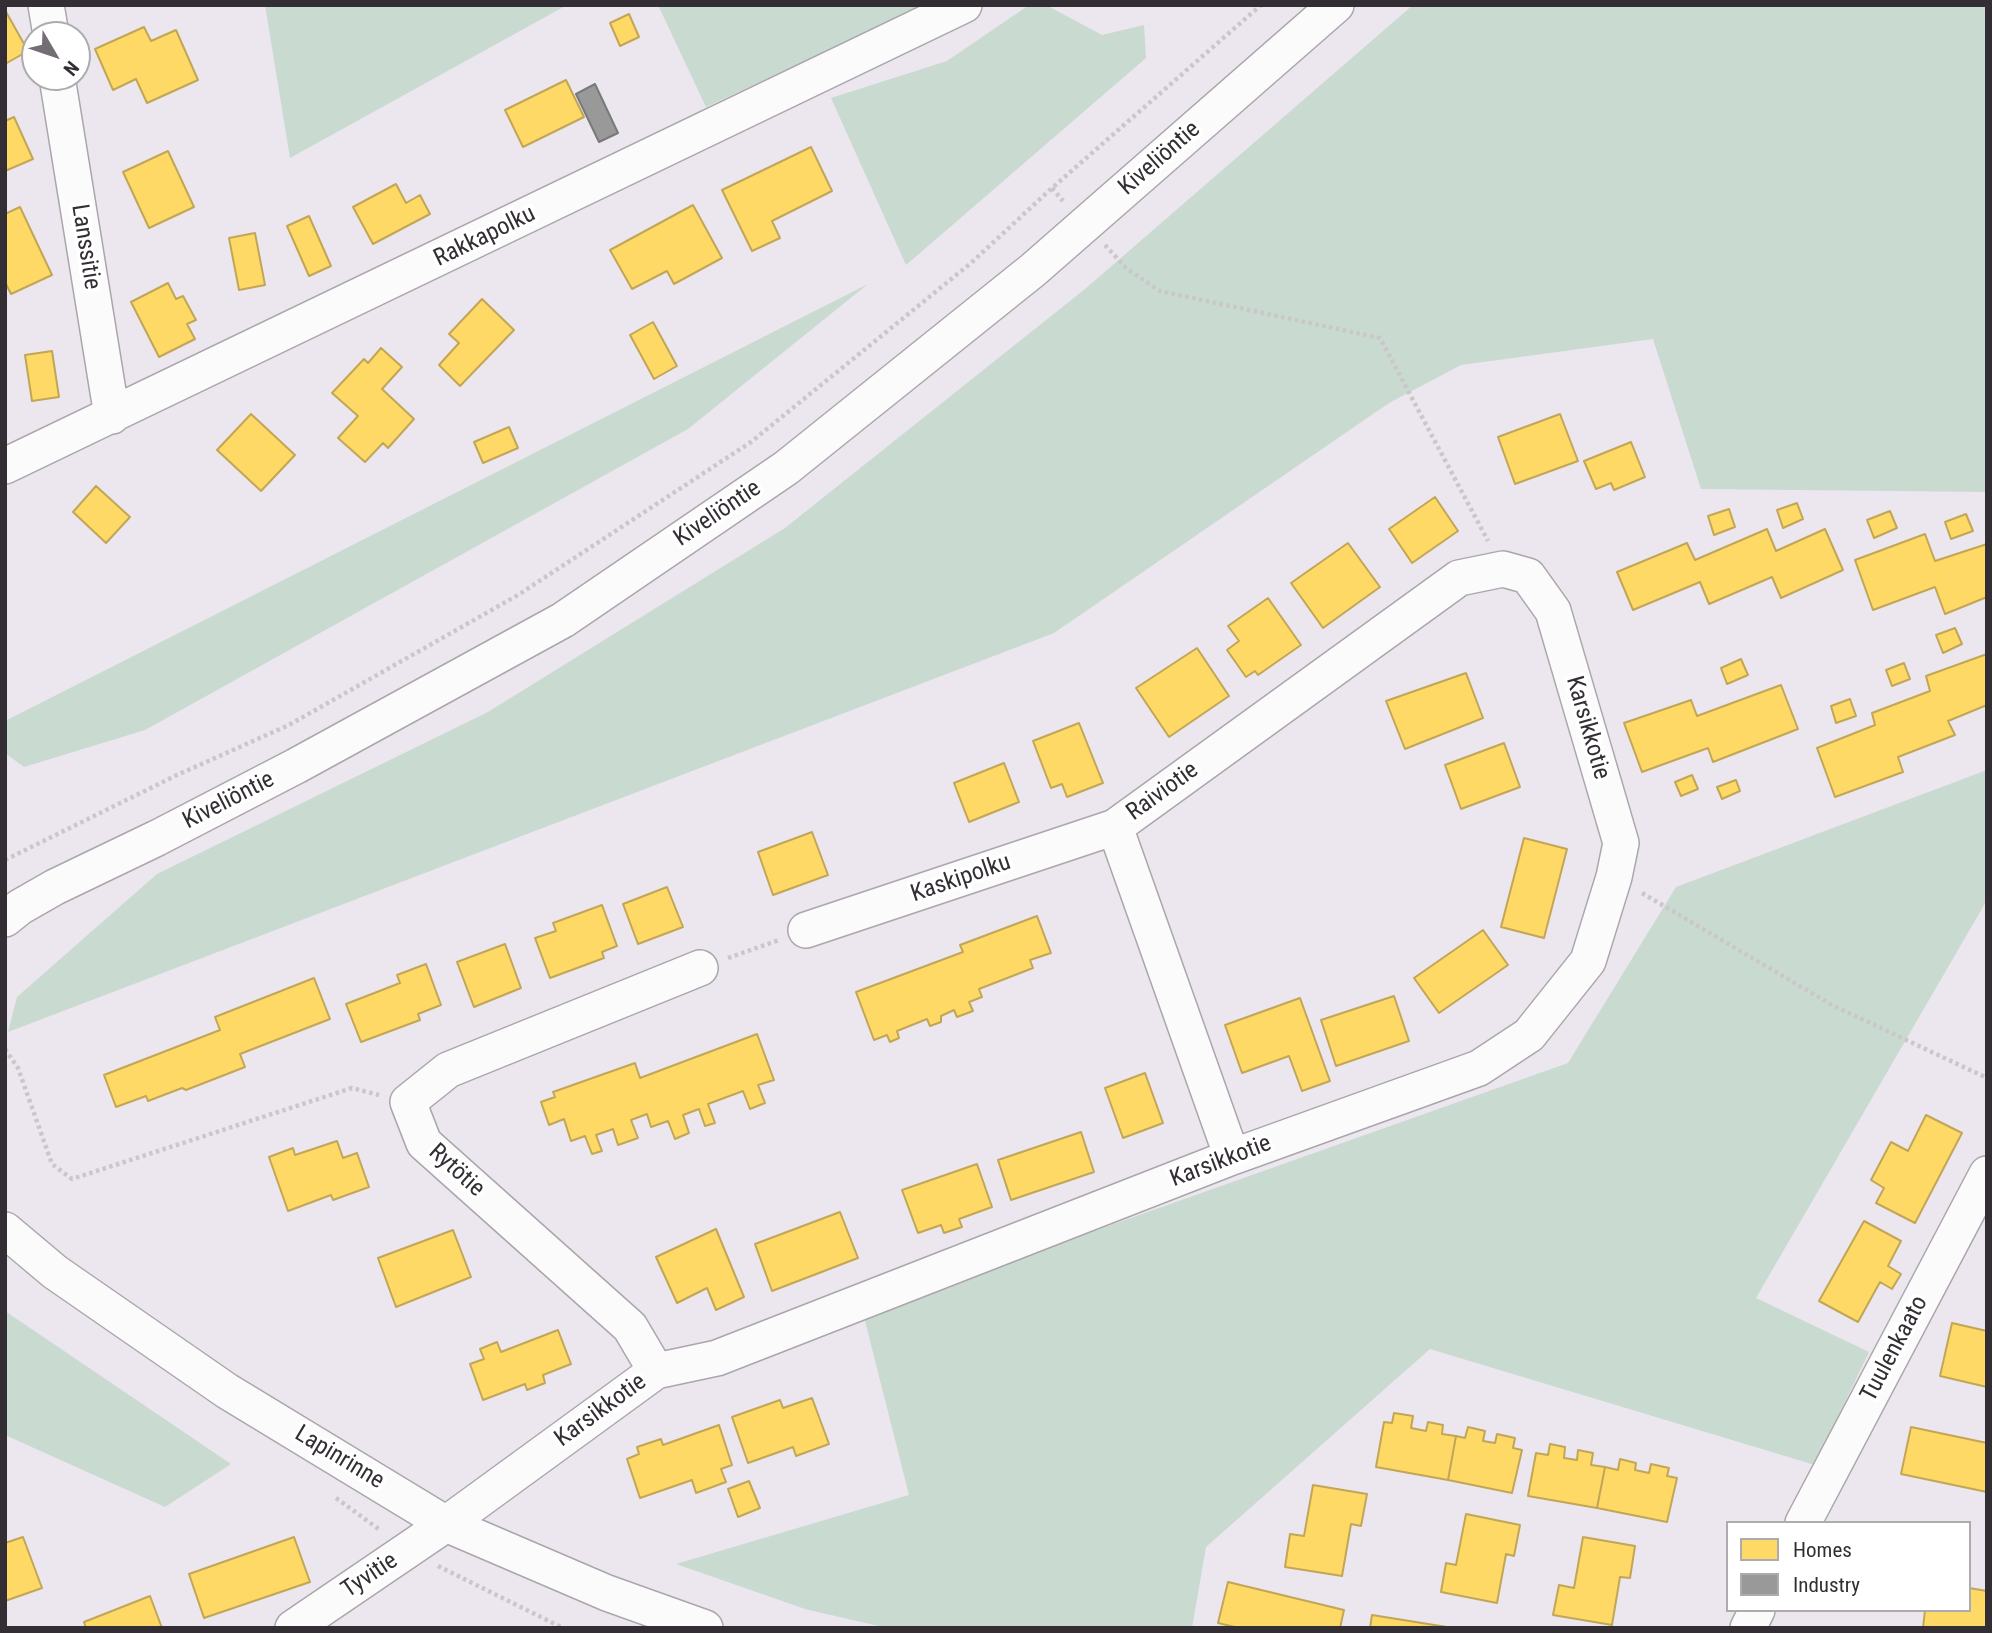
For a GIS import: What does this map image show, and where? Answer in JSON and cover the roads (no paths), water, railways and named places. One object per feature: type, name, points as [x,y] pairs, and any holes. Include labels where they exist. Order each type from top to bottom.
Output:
[{"type":"street","name":"Rakkapolku","points":[[5,466],[964,5]]},
{"type":"street","name":"Kiveliöntie","points":[[10,912],[285,772],[563,620],[786,468],[1032,270],[1336,5]]},
{"type":"street","name":"Lanssitie","points":[[59,91],[112,416]]},
{"type":"street","name":"Raiviotie","points":[[1232,1157],[1115,827],[1459,578],[1503,569]]},
{"type":"street","name":"Karsikkotie","points":[[446,1524],[656,1371],[718,1359],[1232,1157],[1479,1068],[1529,1035],[1588,961],[1614,877],[1621,843],[1553,611],[1528,576],[1503,569]]},
{"type":"street","name":"Kaskipolku","points":[[806,930],[1115,827]]},
{"type":"street","name":"Rytötie","points":[[656,1371],[630,1327],[424,1143],[408,1102],[448,1070],[701,968]]},
{"type":"street","name":"Tuulenkaato","points":[[1804,1521],[1987,1174]]},
{"type":"street","name":"Lapinrinne","points":[[5,1230],[55,1272],[228,1391],[446,1524],[607,1593],[705,1628]]},
{"type":"street","name":"Tyvitie","points":[[293,1628],[446,1524]]},
{"type":"street","points":[[1748,1628],[1756,1612]]}]
